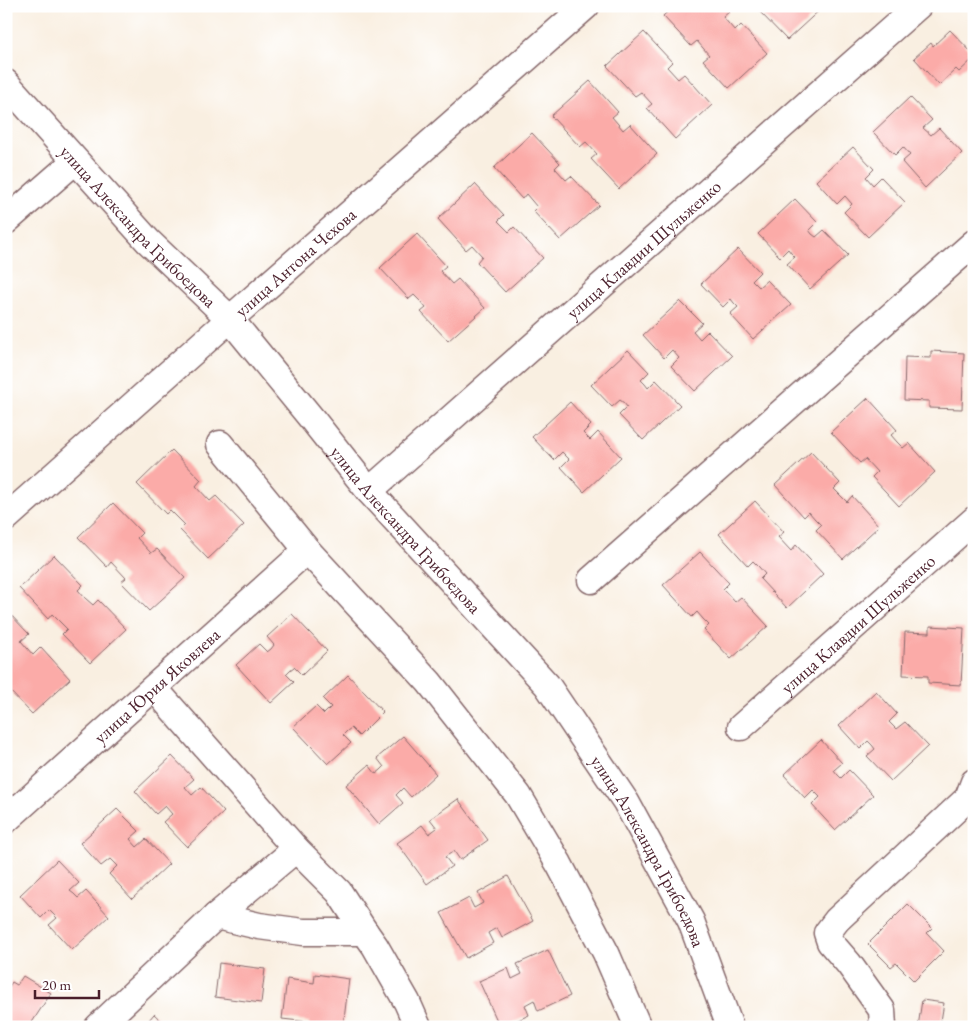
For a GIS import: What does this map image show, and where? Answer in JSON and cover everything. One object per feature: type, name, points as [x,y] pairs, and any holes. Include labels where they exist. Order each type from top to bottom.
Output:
[{"type":"street","name":"улица Антона Чехова","points":[[6,518],[586,6]]},
{"type":"street","name":"улица Клавдии Шульженко","points":[[369,491],[918,6]]},
{"type":"street","name":"улица Александра Грибоедова","points":[[6,84],[148,242],[230,319],[369,491],[547,685],[626,802],[691,921],[730,1027]]},
{"type":"street","points":[[6,222],[75,161]]},
{"type":"street","points":[[591,580],[974,243]]},
{"type":"street","points":[[220,444],[307,550],[429,682],[518,796],[559,864],[606,952],[638,1027]]},
{"type":"street","name":"улица Клавдии Шульженко","points":[[741,727],[974,520]]},
{"type":"street","name":"улица Юрия Яковлева","points":[[6,820],[307,550]]},
{"type":"street","points":[[154,688],[296,849],[339,892],[375,946],[407,1002],[418,1027]]},
{"type":"street","points":[[883,1027],[882,1010],[849,964],[830,942],[827,933],[837,920],[968,798],[974,782]]},
{"type":"street","points":[[98,1027],[216,916],[296,849]]},
{"type":"street","points":[[216,916],[259,926],[303,932],[365,932]]},
{"type":"building","points":[[674,6],[724,6],[729,12],[723,17],[735,31],[741,25],[767,53],[729,88],[703,60],[709,55],[697,41],[691,46],[663,16]]},
{"type":"building","points":[[762,6],[824,6],[787,40],[758,10]]},
{"type":"building","points":[[950,30],[974,55],[974,58],[959,72],[956,69],[939,85],[914,58],[931,43],[933,46]]},
{"type":"building","points":[[644,32],[672,62],[667,67],[678,79],[684,74],[712,105],[675,139],[647,108],[652,104],[641,92],[635,96],[607,66]]},
{"type":"building","points":[[590,81],[618,112],[612,117],[623,130],[630,124],[657,154],[619,189],[591,159],[597,154],[586,142],[580,147],[551,116]]},
{"type":"building","points":[[910,97],[932,120],[923,128],[931,135],[939,128],[962,153],[925,188],[902,162],[910,155],[903,147],[895,155],[873,132]]},
{"type":"building","points":[[532,133],[560,163],[555,168],[566,180],[571,176],[599,205],[560,240],[533,211],[537,207],[526,194],[522,199],[494,168]]},
{"type":"building","points":[[853,147],[874,169],[866,177],[873,185],[881,177],[905,202],[868,237],[844,212],[852,204],[845,196],[837,204],[816,181]]},
{"type":"building","points":[[475,184],[504,215],[498,221],[509,232],[514,227],[543,258],[505,292],[477,262],[482,256],[472,245],[466,250],[438,219]]},
{"type":"building","points":[[795,199],[817,222],[809,230],[812,234],[816,237],[824,230],[848,255],[810,289],[787,264],[795,257],[788,249],[780,257],[758,234]]},
{"type":"building","points":[[417,234],[446,266],[440,271],[452,284],[458,279],[485,308],[448,341],[421,312],[426,308],[420,301],[414,295],[409,299],[380,268]]},
{"type":"building","points":[[738,249],[760,272],[752,280],[759,287],[767,280],[791,305],[753,339],[730,314],[738,307],[731,299],[723,307],[701,284]]},
{"type":"building","points":[[680,301],[702,323],[693,331],[700,339],[708,331],[732,356],[695,391],[671,366],[679,358],[672,350],[664,358],[643,335]]},
{"type":"building","points":[[628,350],[649,372],[641,380],[648,388],[656,380],[680,405],[643,440],[619,415],[627,407],[624,403],[620,400],[612,407],[591,385]]},
{"type":"building","points":[[931,351],[964,353],[962,409],[929,408],[929,401],[904,400],[905,357],[931,358]]},
{"type":"building","points":[[868,398],[897,430],[891,435],[897,442],[903,448],[909,443],[935,472],[899,506],[872,477],[877,472],[865,459],[860,463],[831,432]]},
{"type":"building","points":[[570,402],[591,425],[583,433],[590,440],[598,432],[621,457],[584,492],[561,467],[569,459],[562,452],[554,460],[532,437]]},
{"type":"building","points":[[172,450],[201,480],[196,486],[210,501],[216,496],[244,525],[208,559],[180,530],[185,525],[170,510],[166,514],[137,484]]},
{"type":"building","points":[[811,452],[840,483],[834,489],[847,502],[852,496],[879,526],[843,559],[816,530],[821,525],[809,512],[804,517],[775,485]]},
{"type":"building","points":[[755,501],[784,532],[778,537],[791,551],[796,545],[823,574],[787,608],[760,579],[765,574],[759,567],[753,561],[748,566],[719,534]]},
{"type":"building","points":[[113,503],[142,533],[137,538],[151,553],[157,549],[185,578],[149,611],[121,582],[126,578],[111,562],[107,567],[78,537]]},
{"type":"building","points":[[700,552],[729,583],[723,589],[735,602],[741,597],[768,626],[731,659],[704,630],[709,625],[697,612],[692,617],[663,585]]},
{"type":"building","points":[[54,555],[83,585],[78,590],[85,598],[93,605],[98,600],[126,629],[90,663],[62,634],[67,629],[52,614],[48,619],[19,588]]},
{"type":"building","points":[[6,610],[29,634],[21,641],[33,655],[41,647],[70,679],[32,714],[6,687],[6,680],[10,677],[6,673]]},
{"type":"building","points":[[292,614],[327,651],[302,675],[294,667],[290,670],[286,674],[294,682],[271,703],[236,665],[259,644],[267,652],[271,649],[274,645],[267,637]]},
{"type":"building","points":[[930,626],[964,628],[961,685],[928,683],[928,676],[903,675],[905,632],[930,633]]},
{"type":"building","points":[[348,675],[383,712],[359,736],[351,728],[347,731],[343,735],[351,743],[328,764],[293,727],[316,706],[324,714],[331,707],[323,699]]},
{"type":"building","points":[[876,691],[897,714],[889,722],[896,729],[905,722],[928,746],[891,781],[867,756],[875,749],[872,745],[868,741],[860,749],[839,726]]},
{"type":"building","points":[[403,736],[436,774],[411,797],[403,788],[396,795],[403,803],[379,824],[346,785],[369,765],[376,774],[381,770],[384,767],[377,758]]},
{"type":"building","points":[[821,740],[842,763],[834,770],[837,774],[841,778],[849,770],[873,795],[835,830],[812,805],[820,797],[813,790],[805,798],[784,775]]},
{"type":"building","points":[[172,756],[194,779],[185,787],[192,795],[201,787],[224,812],[187,847],[163,822],[172,814],[165,806],[156,814],[135,791]]},
{"type":"building","points":[[458,799],[488,840],[460,860],[454,851],[445,857],[452,866],[427,884],[397,843],[422,825],[429,834],[437,828],[430,819]]},
{"type":"building","points":[[117,809],[139,831],[130,839],[137,847],[146,839],[169,864],[132,899],[109,874],[117,866],[110,859],[101,866],[80,843]]},
{"type":"building","points":[[57,860],[79,883],[70,891],[78,898],[86,891],[109,916],[72,950],[49,925],[57,918],[49,910],[41,918],[20,895]]},
{"type":"building","points":[[508,876],[533,921],[502,938],[497,928],[493,930],[488,933],[493,943],[466,958],[441,913],[469,898],[474,908],[483,903],[478,893]]},
{"type":"building","points":[[908,904],[932,928],[927,933],[944,951],[914,981],[896,963],[891,967],[868,944]]},
{"type":"building","points":[[548,950],[570,996],[538,1011],[534,1000],[525,1005],[529,1015],[500,1027],[479,981],[508,968],[512,979],[522,974],[517,964]]},
{"type":"building","points":[[219,963],[265,969],[261,1003],[215,997]]},
{"type":"building","points":[[315,974],[349,979],[343,1027],[309,1027],[309,1022],[282,1019],[287,979],[314,983]]},
{"type":"building","points":[[23,976],[51,993],[29,1027],[6,1027],[6,991],[12,982],[17,985]]},
{"type":"building","points":[[922,1000],[944,1003],[940,1027],[918,1027]]},
{"type":"building","points":[[154,1014],[168,1027],[143,1027]]}]
